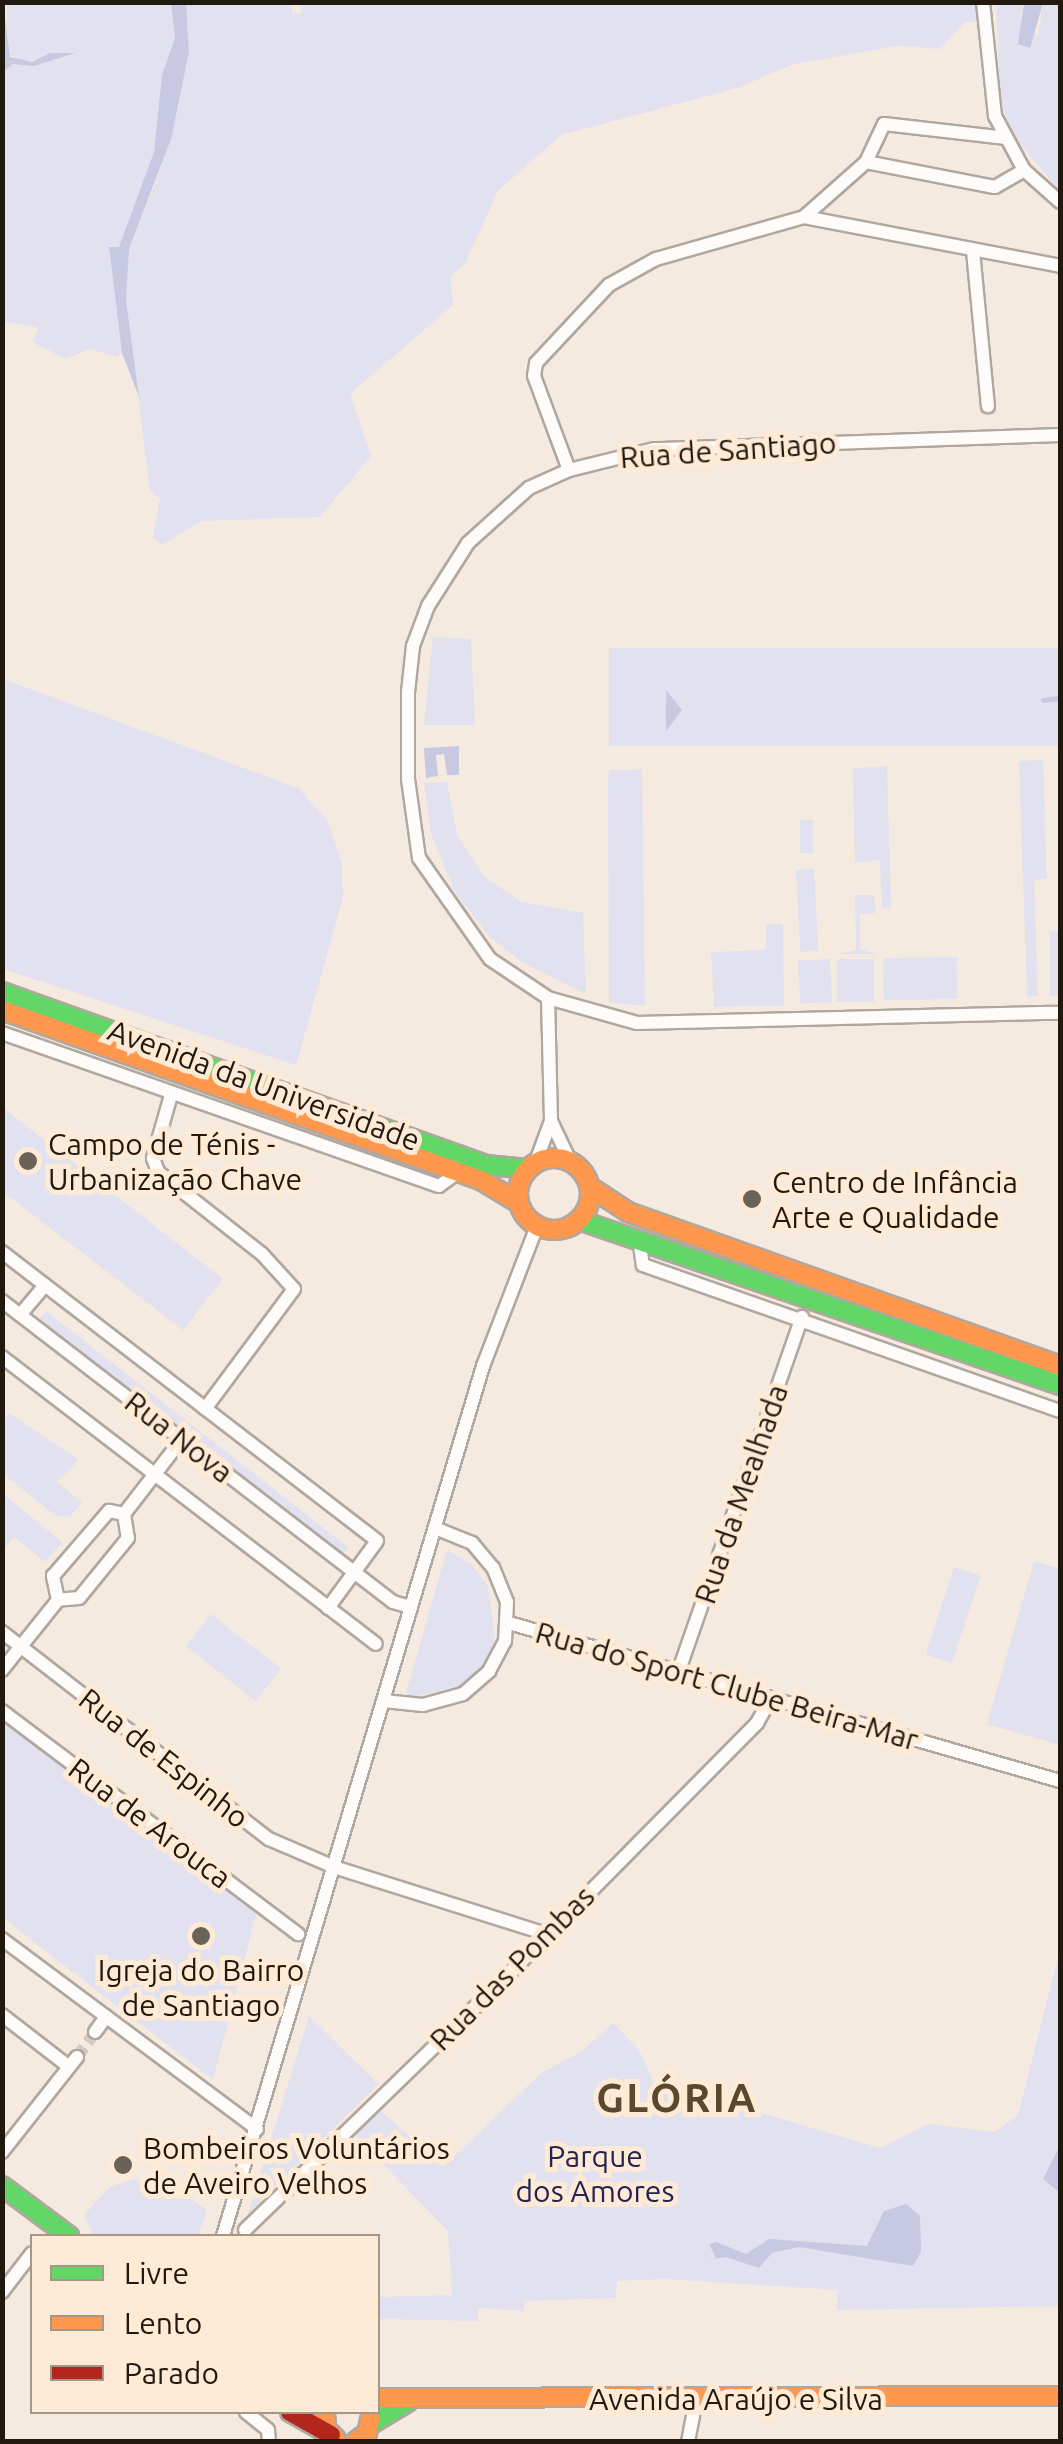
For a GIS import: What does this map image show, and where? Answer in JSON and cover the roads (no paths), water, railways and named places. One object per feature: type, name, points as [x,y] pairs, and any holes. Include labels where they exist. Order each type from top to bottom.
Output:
[{"type":"main road","name":"Avenida da Universidade","points":[[2,992],[486,1164],[531,1166]]},
{"type":"main road","name":"Avenida da Universidade","points":[[2,1010],[458,1172],[519,1203]]},
{"type":"main road","points":[[1060,1366],[628,1212],[590,1187],[570,1161],[531,1166],[519,1203],[538,1226],[559,1230],[579,1220],[638,1235],[1060,1384]]},
{"type":"main road","points":[[579,1220],[590,1187]]},
{"type":"main road","points":[[2,2186],[56,2233]]},
{"type":"main road","name":"Avenida Araújo e Silva","points":[[380,2398],[1060,2396]]},
{"type":"main road","points":[[366,2430],[411,2400]]},
{"type":"main road","points":[[293,2414],[338,2440]]},
{"type":"main road","points":[[326,2414],[338,2440]]},
{"type":"street","points":[[982,2],[992,98],[1006,138],[1024,170],[1060,202]]},
{"type":"street","points":[[804,218],[866,162],[884,124],[894,121],[1006,138]]},
{"type":"street","points":[[866,162],[995,187],[1024,170]]},
{"type":"street","points":[[568,470],[534,376],[536,363],[609,285],[656,259],[804,218],[1060,266]]},
{"type":"street","points":[[972,251],[988,406]]},
{"type":"street","name":"Rua de Santiago","points":[[1060,435],[654,449],[568,470],[529,488],[457,558],[418,633],[408,692],[408,779],[420,858],[490,960],[548,998],[637,1023],[1060,1012]]},
{"type":"street","points":[[548,998],[551,1122],[570,1161]]},
{"type":"street","name":"Avenida da Universidade","points":[[2,1033],[440,1186],[458,1172]]},
{"type":"street","points":[[171,1095],[153,1158],[158,1172],[289,1278],[294,1289],[206,1409]]},
{"type":"street","points":[[531,1166],[551,1122]]},
{"type":"street","points":[[224,2234],[483,1366],[538,1226]]},
{"type":"street","points":[[638,1235],[643,1265],[802,1317],[1060,1411]]},
{"type":"street","points":[[2,1252],[377,1540],[328,1608]]},
{"type":"street","points":[[20,1315],[45,1286]]},
{"type":"street","name":"Rua Nova","points":[[2,1301],[354,1573],[393,1602],[411,1607]]},
{"type":"street","name":"Rua da Mealhada","points":[[678,1670],[802,1317]]},
{"type":"street","name":"Rua Nova","points":[[2,1358],[376,1644]]},
{"type":"street","points":[[2,1670],[58,1600],[79,1598],[128,1538],[124,1514],[182,1439]]},
{"type":"street","points":[[58,1600],[53,1576],[100,1515],[124,1514]]},
{"type":"street","name":"Rua do Sport Clube Beira-Mar","points":[[384,1701],[424,1706],[463,1694],[489,1671],[509,1623],[492,1568],[472,1543],[435,1528]]},
{"type":"street","name":"Rua do Sport Clube Beira-Mar","points":[[509,1623],[678,1670],[944,1754],[1060,1781]]},
{"type":"street","name":"Rua de Espinho","points":[[2,1632],[270,1839],[334,1868],[547,1934]]},
{"type":"street","name":"Rua das Pombas","points":[[245,2230],[757,1722],[770,1700]]},
{"type":"street","name":"Rua de Arouca","points":[[2,1711],[298,1934]]},
{"type":"street","points":[[2,1939],[257,2129]]},
{"type":"street","points":[[2,2015],[72,2061],[2,2152]]},
{"type":"street","points":[[95,2032],[106,2018]]},
{"type":"street","points":[[2,2292],[30,2256]]},
{"type":"street","points":[[688,2442],[696,2400]]},
{"type":"street","points":[[248,2414],[268,2430],[269,2442]]},
{"type":"water","points":[[3,2],[10,57],[32,62],[50,53],[75,53],[34,66],[13,64],[3,72]]},
{"type":"water","points":[[171,3],[186,3],[189,52],[171,139],[129,249],[126,300],[139,397],[122,353],[109,247],[119,247],[154,152],[162,75],[175,38]]},
{"type":"water","points":[[1024,3],[1043,3],[1030,48],[1018,44]]},
{"type":"water","points":[[666,690],[682,710],[666,731]]},
{"type":"water","points":[[459,746],[459,775],[447,775],[444,754],[436,755],[438,776],[426,778],[424,748]]},
{"type":"water","points":[[1060,2145],[1060,2193],[1043,2179]]},
{"type":"water","points":[[906,2204],[920,2216],[921,2252],[913,2266],[799,2247],[772,2253],[759,2268],[726,2257],[707,2260],[716,2258],[709,2244],[716,2242],[746,2254],[769,2239],[867,2246],[884,2211]]},
{"type":"waterway","points":[[1043,700],[1060,698]]},
{"type":"tunnel","points":[[77,2057],[95,2032]]},
{"type":"place","name":"Campo de Ténis - Urbanização Chave","points":[[28,1161]]},
{"type":"place","name":"Centro de Infância Arte e Qualidade","points":[[752,1199]]},
{"type":"place","name":"Igreja do Bairro de Santiago","points":[[201,1936]]},
{"type":"place","name":"Bombeiros Voluntários de Aveiro Velhos","points":[[123,2165]]},
{"type":"district","name":"GLÓRIA","points":[[677,2098]]},
{"type":"park label","name":"Parque dos Amores","points":[[595,2173]]}]
